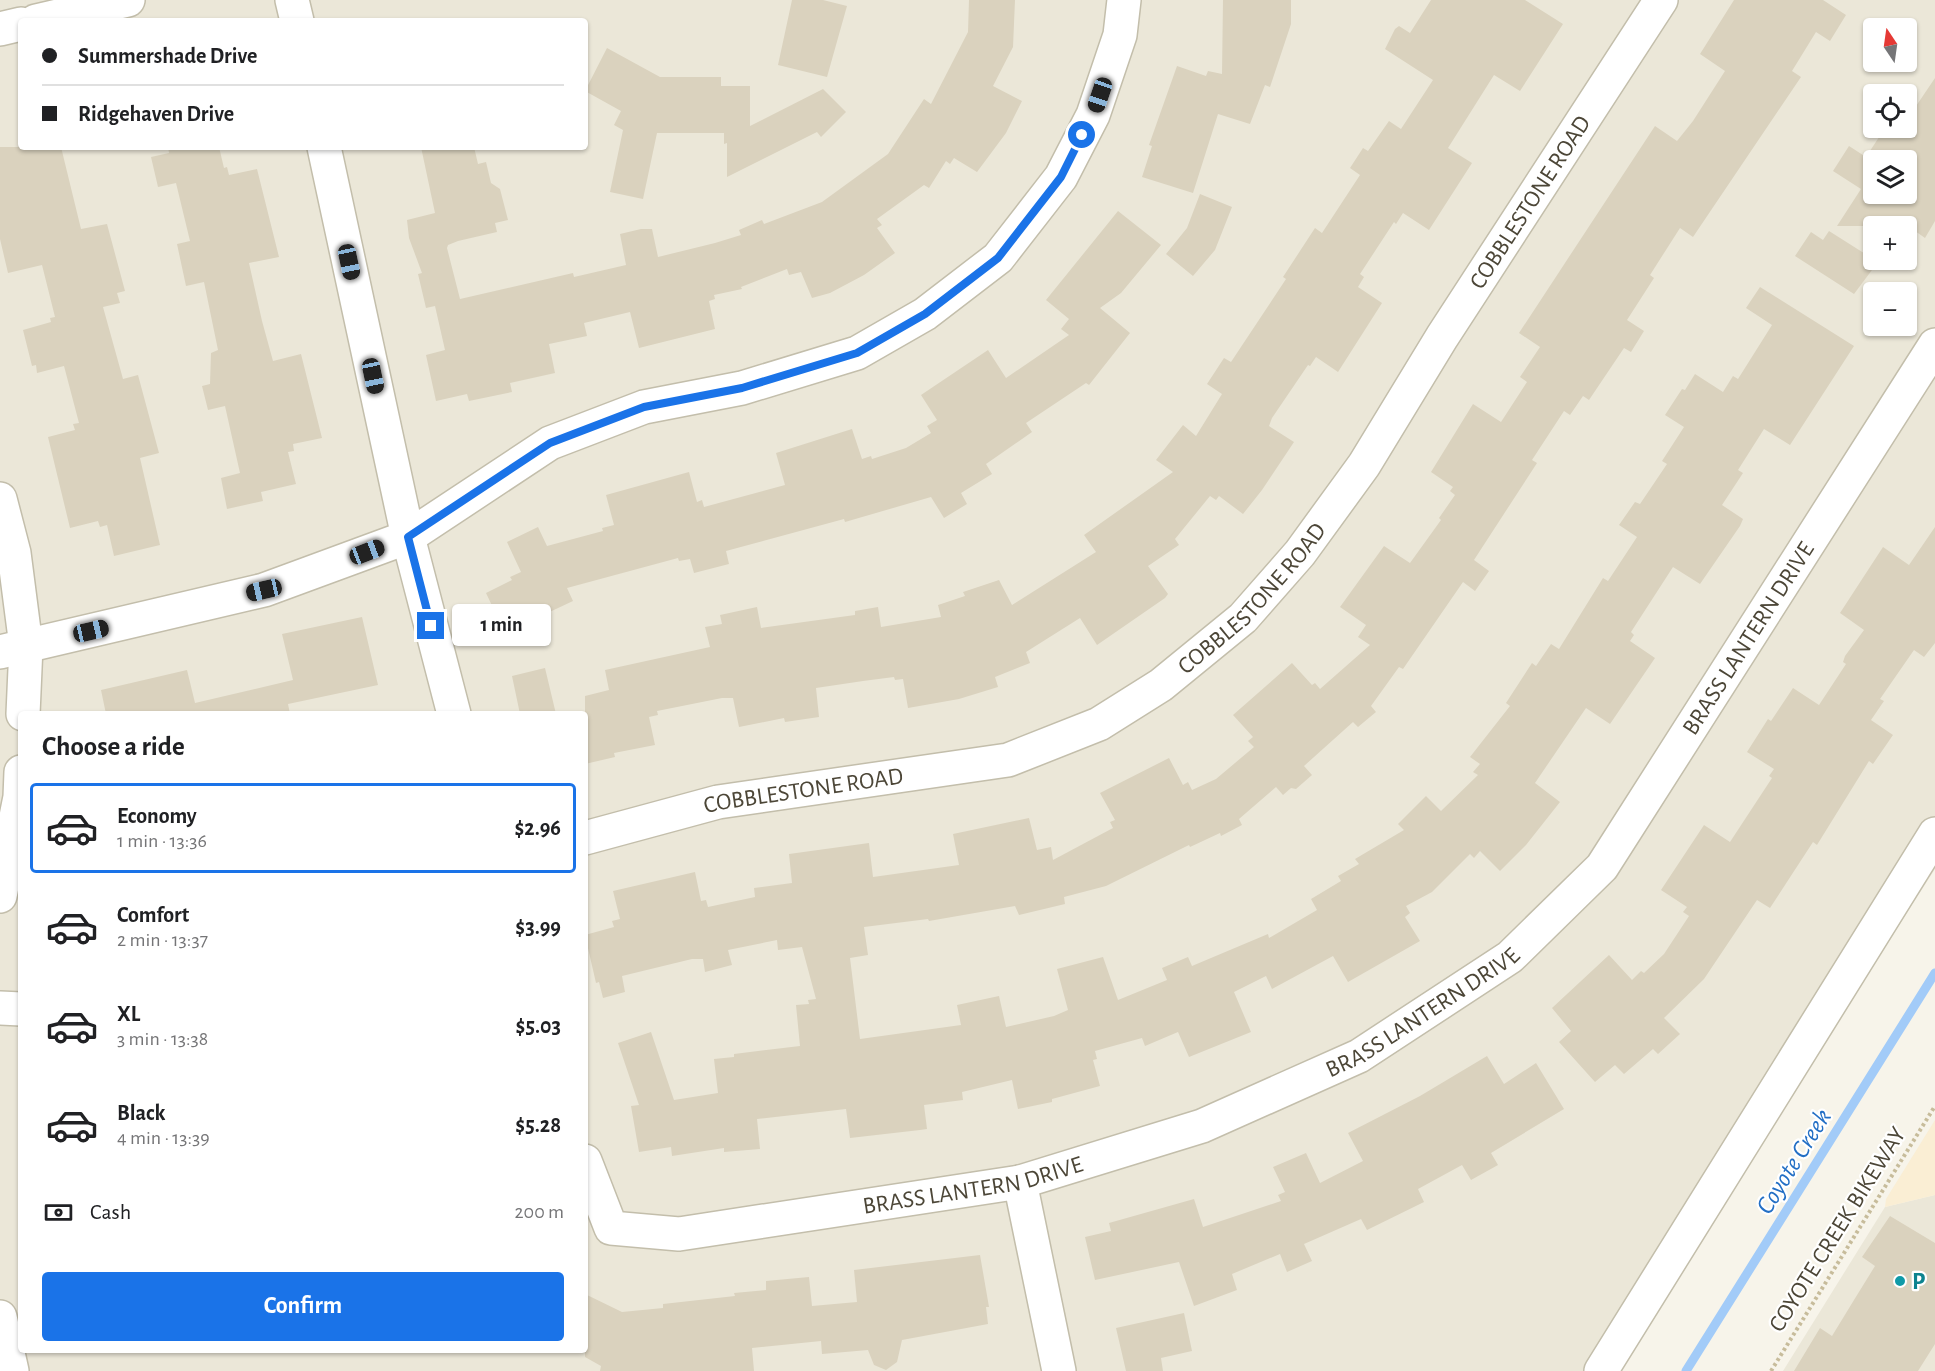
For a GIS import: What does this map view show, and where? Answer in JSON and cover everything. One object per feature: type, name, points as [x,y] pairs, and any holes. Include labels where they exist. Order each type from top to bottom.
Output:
[{"type":"street","points":[[49,18],[128,0]]},
{"type":"street","points":[[292,0],[296,18]]},
{"type":"street","points":[[13,649],[264,590],[408,537],[550,443],[644,407],[742,388],[857,353],[925,314],[998,258],[1061,177],[1093,115],[1120,35],[1124,0]]},
{"type":"street","name":"COBBLESTONE ROAD","points":[[588,837],[718,801],[1008,760],[1099,724],[1161,685],[1243,618],[1300,552],[1364,465],[1442,337],[1661,0]]},
{"type":"street","points":[[0,29],[18,25]]},
{"type":"street","points":[[325,150],[408,537],[453,711]]},
{"type":"street","name":"BRASS LANTERN DRIVE","points":[[588,1169],[610,1228],[679,1234],[1020,1182],[1202,1126],[1359,1056],[1510,957],[1602,867],[1935,345]]},
{"type":"street","points":[[0,498],[14,553],[13,649],[23,711]]},
{"type":"street","points":[[0,896],[18,807]]},
{"type":"street","points":[[1601,1371],[1935,834]]},
{"type":"street","points":[[0,1008],[18,1009]]},
{"type":"street","points":[[1020,1182],[1059,1371]]},
{"type":"street","points":[[0,1317],[12,1371]]},
{"type":"path","name":"COYOTE CREEK BIKEWAY","points":[[1771,1371],[1935,1106]]},
{"type":"shaded area","points":[[0,0],[1935,0],[1935,869],[1614,1371],[0,1371]]},
{"type":"shaded area","points":[[1935,1120],[1935,1195],[1885,1207],[1886,1199]]},
{"type":"shaded area","name":"P","points":[[1935,1195],[1935,1371],[1783,1371],[1885,1207]]},
{"type":"building","points":[[792,0],[823,0],[847,6],[827,77],[778,65]]},
{"type":"building","points":[[969,0],[1015,0],[1013,47],[993,86],[1022,101],[1006,133],[977,172],[954,158],[950,164],[946,161],[929,188],[924,185],[877,219],[882,225],[877,228],[895,253],[864,275],[830,293],[812,298],[801,272],[789,275],[787,269],[741,287],[742,289],[714,295],[715,299],[709,301],[715,329],[639,348],[630,312],[584,323],[587,336],[549,344],[555,373],[510,383],[512,392],[469,401],[467,394],[436,401],[426,355],[445,350],[435,306],[426,308],[418,274],[422,273],[409,238],[407,220],[435,213],[422,150],[475,150],[478,164],[486,162],[491,183],[500,189],[508,220],[495,223],[497,232],[448,245],[460,299],[573,273],[574,277],[626,265],[620,234],[652,229],[658,257],[741,235],[739,230],[762,220],[764,224],[822,202],[888,154],[924,99],[931,104],[968,32]]},
{"type":"building","points":[[1223,0],[1291,0],[1291,24],[1270,87],[1265,85],[1250,124],[1218,114],[1193,193],[1142,177],[1152,146],[1149,145],[1177,66],[1206,76],[1208,71],[1222,74]]},
{"type":"building","points":[[1431,0],[1525,0],[1563,24],[1520,91],[1494,75],[1448,148],[1472,163],[1429,230],[1403,213],[1396,224],[1394,222],[1360,274],[1364,277],[1358,287],[1382,303],[1338,372],[1316,357],[1310,366],[1308,365],[1272,418],[1269,426],[1294,442],[1262,490],[1243,514],[1219,496],[1216,500],[1210,496],[1175,539],[1179,545],[1148,566],[1168,594],[1165,598],[1097,645],[1080,618],[1026,652],[1030,663],[995,677],[998,687],[959,699],[908,708],[903,679],[895,680],[894,677],[816,688],[819,717],[785,722],[784,718],[739,727],[733,698],[722,698],[657,711],[658,715],[649,717],[655,745],[614,753],[615,757],[588,763],[588,711],[585,711],[585,696],[609,690],[605,670],[710,647],[705,627],[722,624],[720,615],[757,607],[761,628],[855,615],[855,611],[878,607],[881,627],[941,617],[938,605],[965,596],[963,592],[999,580],[1012,605],[1096,552],[1084,535],[1173,472],[1156,460],[1183,425],[1196,436],[1222,394],[1207,384],[1224,358],[1231,362],[1286,279],[1283,277],[1315,228],[1322,233],[1360,175],[1350,168],[1363,148],[1368,151],[1389,121],[1401,129],[1433,80],[1385,49],[1395,29],[1399,26],[1410,33]]},
{"type":"building","points":[[1734,0],[1823,0],[1846,15],[1830,41],[1816,32],[1792,71],[1801,77],[1693,237],[1680,228],[1650,275],[1654,278],[1627,320],[1644,331],[1631,352],[1624,348],[1589,400],[1583,396],[1570,415],[1564,411],[1532,460],[1537,463],[1474,560],[1489,571],[1475,591],[1463,582],[1403,669],[1399,667],[1371,706],[1376,712],[1358,727],[1353,722],[1304,766],[1312,775],[1296,789],[1291,788],[1283,795],[1276,787],[1239,819],[1242,825],[1221,836],[1220,833],[1190,847],[1189,845],[1106,886],[1064,897],[1065,904],[1019,915],[1015,906],[929,921],[928,919],[864,927],[868,955],[850,958],[860,1039],[961,1025],[957,1005],[999,996],[1006,1027],[1054,1016],[1068,1010],[1057,969],[1103,957],[1118,1000],[1167,980],[1162,968],[1188,957],[1192,966],[1268,934],[1269,938],[1317,910],[1311,899],[1341,881],[1338,876],[1359,864],[1355,859],[1404,830],[1398,824],[1426,796],[1441,811],[1478,775],[1473,772],[1480,764],[1470,757],[1510,706],[1506,703],[1532,663],[1536,666],[1551,644],[1559,649],[1603,578],[1608,581],[1637,537],[1619,525],[1635,502],[1640,504],[1667,464],[1662,461],[1684,427],[1665,415],[1682,389],[1685,390],[1695,374],[1723,392],[1733,376],[1738,379],[1772,325],[1746,308],[1760,287],[1854,346],[1790,445],[1764,429],[1738,470],[1743,473],[1722,505],[1743,519],[1700,584],[1673,567],[1631,632],[1634,635],[1630,641],[1655,658],[1610,724],[1586,708],[1535,783],[1560,802],[1526,845],[1500,871],[1480,851],[1474,858],[1470,854],[1432,892],[1406,906],[1410,913],[1405,917],[1420,941],[1348,982],[1333,956],[1272,989],[1266,976],[1234,992],[1251,1032],[1189,1057],[1178,1032],[1145,1046],[1142,1038],[1095,1051],[1097,1059],[1093,1060],[1100,1086],[1052,1099],[1052,1102],[1018,1109],[1012,1080],[962,1092],[963,1100],[924,1105],[927,1129],[850,1138],[846,1109],[757,1119],[760,1149],[724,1152],[724,1148],[672,1156],[671,1147],[639,1152],[631,1106],[639,1105],[618,1043],[651,1032],[674,1100],[718,1093],[714,1059],[734,1057],[734,1054],[800,1046],[796,1005],[809,1004],[808,1000],[816,999],[802,947],[778,950],[777,940],[728,950],[732,965],[705,972],[703,959],[692,959],[622,976],[625,992],[603,998],[599,982],[596,983],[588,948],[588,934],[614,927],[612,921],[620,919],[613,891],[695,872],[701,901],[706,900],[708,907],[755,897],[754,888],[792,883],[789,854],[869,843],[873,877],[959,865],[953,834],[1029,818],[1037,850],[1051,847],[1053,860],[1113,828],[1110,822],[1115,820],[1100,793],[1169,758],[1183,785],[1188,782],[1192,790],[1216,779],[1254,747],[1248,741],[1253,737],[1233,715],[1292,663],[1312,685],[1315,683],[1320,689],[1370,645],[1358,637],[1366,625],[1340,607],[1384,546],[1410,563],[1441,520],[1439,518],[1455,495],[1450,491],[1453,487],[1431,472],[1473,404],[1501,422],[1527,382],[1520,377],[1540,347],[1519,333],[1655,126],[1677,141],[1693,121],[1725,71],[1700,54]]},
{"type":"building","points":[[607,48],[660,77],[721,77],[721,86],[750,86],[750,126],[823,89],[846,112],[821,137],[817,132],[727,177],[727,143],[724,144],[724,133],[657,133],[643,199],[610,192],[623,130],[614,125],[621,111],[588,93],[588,85]]},
{"type":"building","points":[[1935,78],[1935,221],[1925,238],[1917,232],[1917,216],[1863,216],[1863,226],[1837,226],[1861,189],[1833,171],[1849,146],[1863,155],[1863,204],[1917,204],[1917,150],[1871,150],[1878,138],[1917,138],[1917,105]]},
{"type":"building","points":[[0,147],[18,147],[18,150],[62,150],[81,229],[107,224],[125,291],[117,293],[120,303],[103,307],[123,379],[138,375],[159,453],[140,458],[160,545],[114,556],[107,525],[100,527],[98,521],[70,528],[48,437],[75,430],[73,424],[79,423],[64,366],[37,373],[36,365],[32,366],[23,330],[51,322],[50,318],[55,317],[42,265],[8,273],[0,239]]},
{"type":"building","points":[[168,150],[220,150],[224,168],[227,167],[229,175],[257,169],[279,257],[249,263],[262,321],[273,361],[301,354],[322,438],[293,444],[294,451],[288,452],[296,484],[261,492],[263,501],[227,509],[221,478],[240,473],[225,406],[208,410],[202,386],[210,384],[211,353],[218,350],[204,282],[186,286],[177,244],[190,241],[176,183],[158,187],[151,157],[169,153]]},
{"type":"building","points":[[1200,194],[1232,207],[1215,250],[1193,276],[1166,254],[1187,228]]},
{"type":"building","points":[[1118,211],[1161,245],[1121,293],[1100,308],[1130,333],[1089,385],[1086,383],[1026,423],[1032,432],[986,464],[992,474],[961,493],[967,504],[944,518],[931,497],[845,522],[844,519],[726,551],[729,564],[694,573],[690,559],[679,561],[678,558],[567,588],[573,601],[505,633],[486,593],[512,580],[510,577],[521,572],[507,542],[538,527],[547,546],[603,531],[602,528],[614,525],[606,495],[689,472],[697,502],[702,500],[704,507],[785,485],[776,453],[852,429],[862,459],[871,456],[872,459],[906,448],[931,433],[927,426],[937,420],[921,395],[988,350],[1006,378],[1069,335],[1061,329],[1069,319],[1046,300]]},
{"type":"building","points":[[1829,231],[1863,253],[1863,270],[1872,270],[1854,294],[1795,256],[1811,232],[1823,240]]},
{"type":"building","points":[[1935,527],[1935,643],[1924,657],[1914,650],[1880,699],[1884,701],[1871,720],[1893,735],[1873,764],[1869,761],[1817,845],[1813,842],[1770,908],[1757,900],[1704,979],[1664,1018],[1680,1034],[1658,1054],[1653,1049],[1624,1074],[1615,1065],[1595,1082],[1559,1042],[1571,1031],[1552,1008],[1609,955],[1632,980],[1641,971],[1644,973],[1664,954],[1689,916],[1683,912],[1687,907],[1661,890],[1704,825],[1730,842],[1772,778],[1769,776],[1774,769],[1747,752],[1768,719],[1771,721],[1793,688],[1819,705],[1846,664],[1843,662],[1845,656],[1864,630],[1840,613],[1883,547],[1909,565]]},
{"type":"building","points":[[362,617],[378,685],[288,704],[289,711],[105,711],[101,690],[187,670],[195,703],[293,680],[282,634]]},
{"type":"building","points":[[545,668],[555,711],[519,711],[512,676]]},
{"type":"building","points":[[1487,1056],[1504,1084],[1536,1063],[1564,1109],[1491,1153],[1498,1165],[1471,1180],[1462,1165],[1418,1189],[1424,1202],[1367,1230],[1361,1219],[1304,1244],[1312,1261],[1287,1272],[1280,1254],[1232,1274],[1237,1290],[1194,1306],[1179,1262],[1095,1280],[1085,1237],[1111,1231],[1109,1223],[1194,1199],[1203,1227],[1281,1201],[1278,1195],[1285,1192],[1273,1167],[1306,1153],[1320,1183],[1363,1161],[1348,1133],[1420,1096]]},
{"type":"building","name":"P","points":[[1890,1216],[1935,1243],[1935,1344],[1918,1371],[1794,1371],[1820,1328],[1832,1336],[1875,1266],[1862,1257]]},
{"type":"building","points":[[980,1255],[989,1307],[986,1307],[988,1324],[902,1340],[897,1362],[886,1370],[874,1365],[868,1350],[822,1354],[821,1341],[752,1348],[754,1371],[600,1371],[601,1366],[585,1357],[585,1353],[588,1353],[588,1295],[622,1312],[663,1308],[663,1304],[735,1296],[734,1293],[766,1290],[766,1281],[809,1277],[812,1306],[857,1302],[854,1270]]},
{"type":"building","points":[[1184,1313],[1192,1351],[1161,1358],[1163,1371],[1126,1371],[1116,1328]]},
{"type":"waterway","name":"Coyote Creek","points":[[1686,1371],[1935,973]]},
{"type":"place","name":"P","points":[[1900,1281]]},
{"type":"route","points":[[431,626],[408,537],[550,443],[644,407],[742,388],[857,353],[925,314],[998,258],[1061,177],[1082,135]]}]
